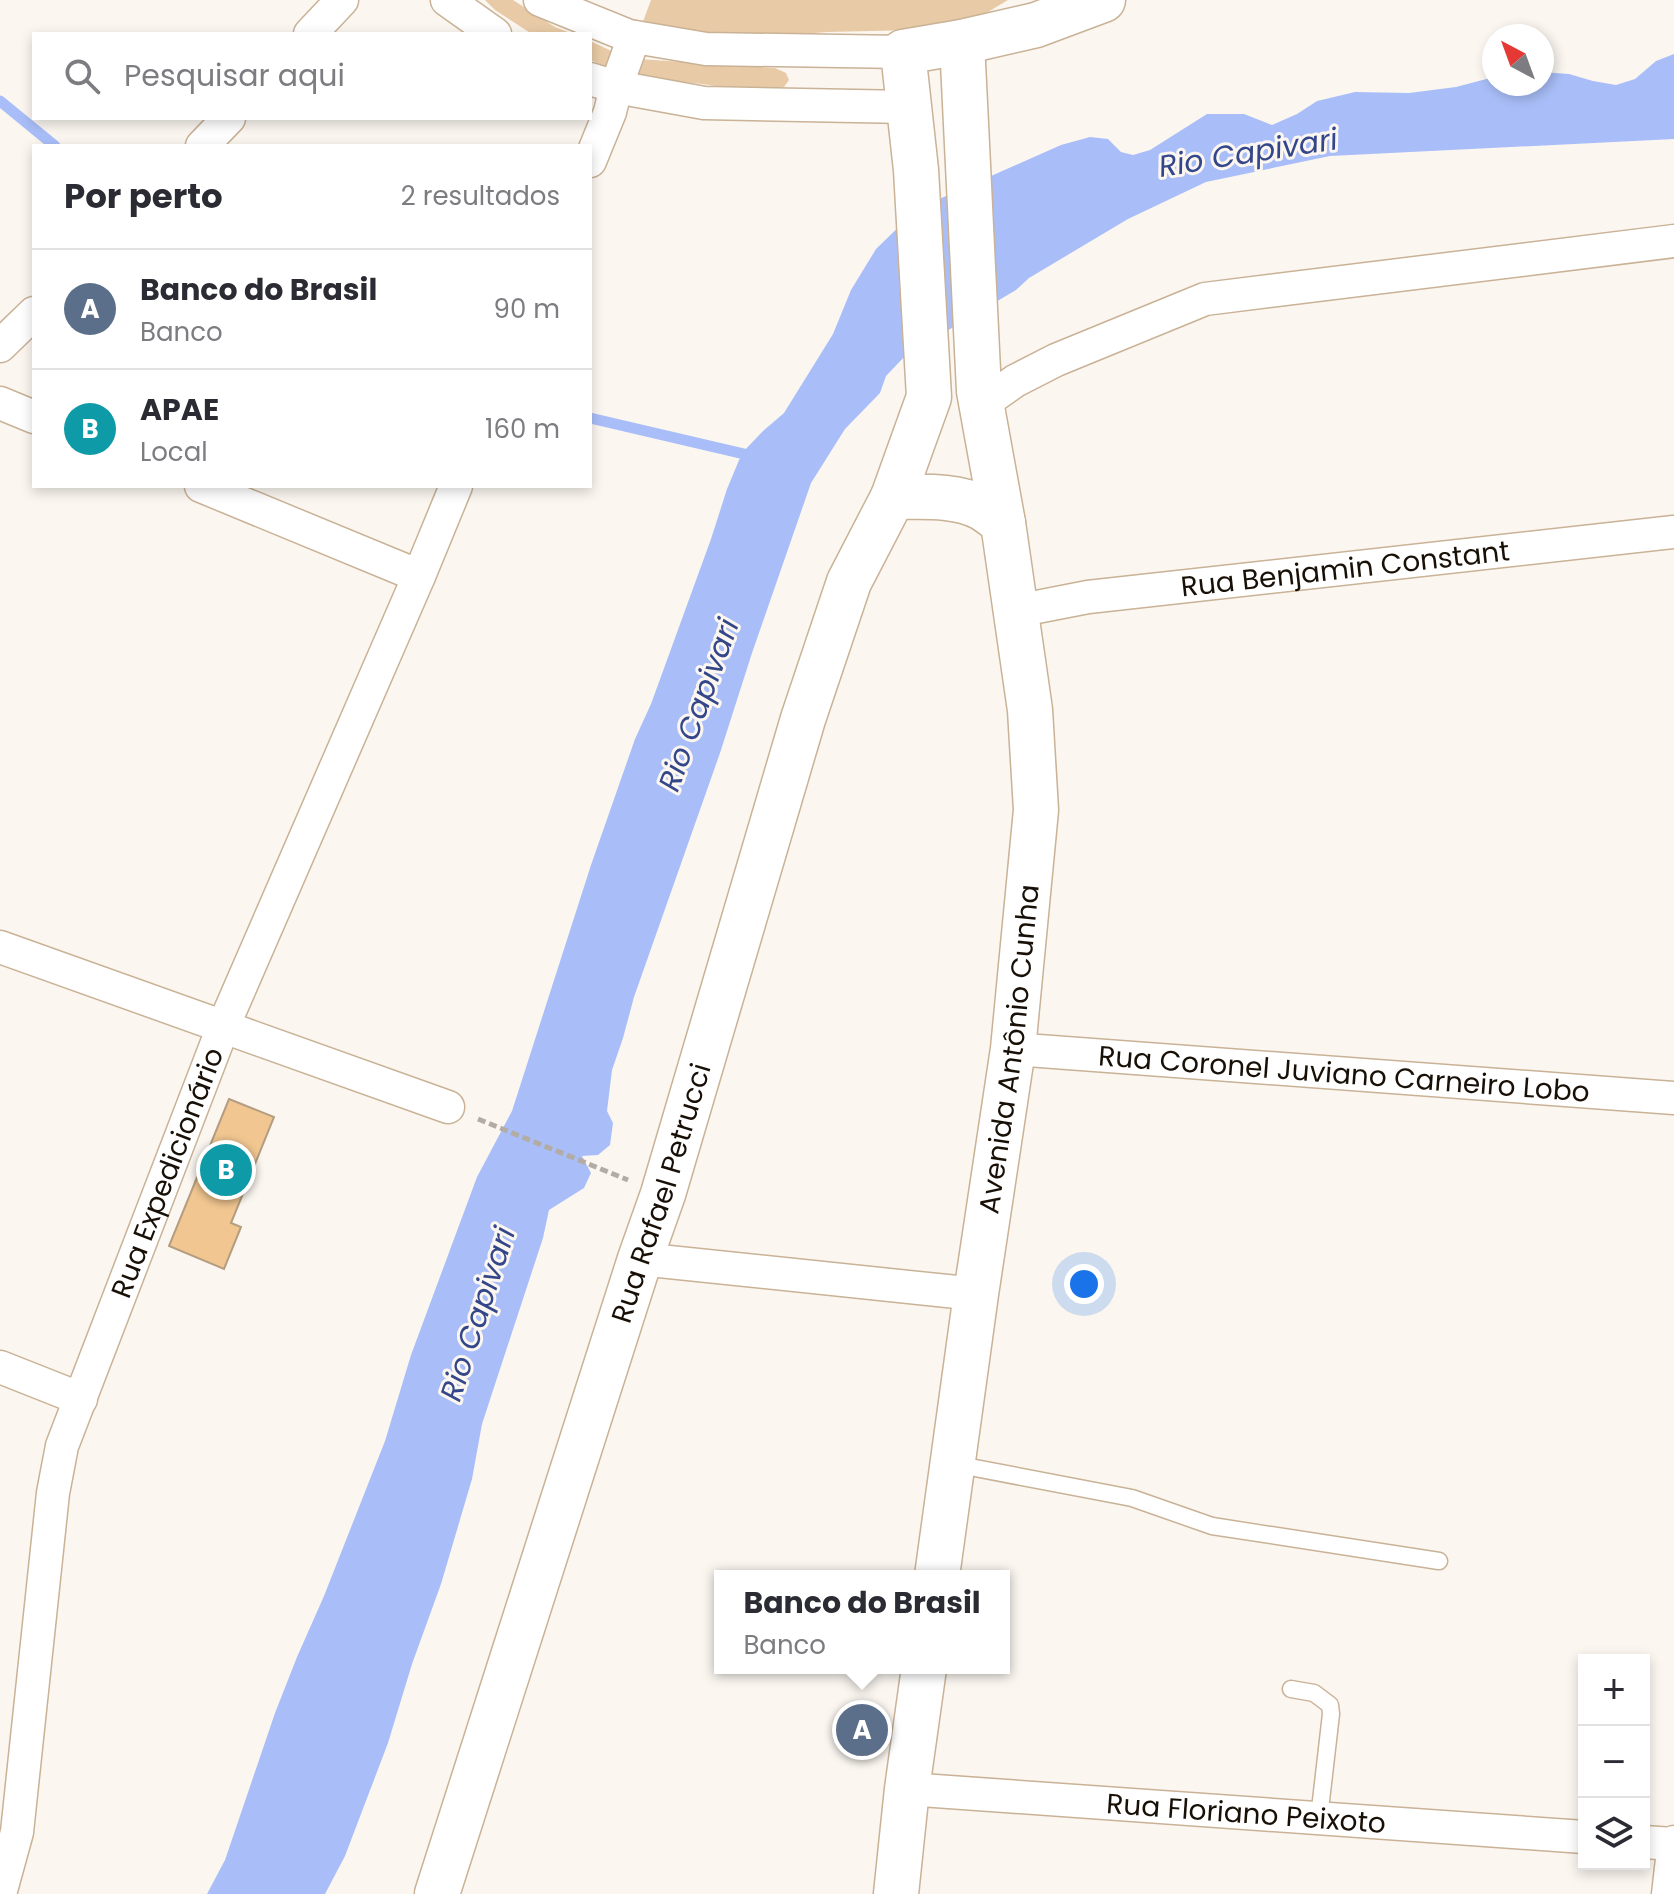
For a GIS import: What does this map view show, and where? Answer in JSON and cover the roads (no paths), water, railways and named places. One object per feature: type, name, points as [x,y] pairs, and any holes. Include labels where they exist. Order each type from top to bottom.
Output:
[{"type":"street","points":[[312,32],[342,0]]},
{"type":"street","points":[[447,0],[492,32]]},
{"type":"street","points":[[540,0],[634,37],[706,49],[903,52],[1036,25],[1103,0]]},
{"type":"street","points":[[603,83],[704,103],[908,107],[964,102],[1036,25]]},
{"type":"street","points":[[592,156],[610,112],[603,83],[634,37]]},
{"type":"street","name":"Avenida Antônio Cunha","points":[[938,1570],[1013,1049],[1036,810],[1030,710],[1003,523],[980,398],[962,42]]},
{"type":"street","points":[[903,52],[908,107]]},
{"type":"street","name":"Rua Rafael Petrucci","points":[[437,1894],[663,1194],[803,719],[849,582],[893,497],[929,397],[916,170],[908,107]]},
{"type":"street","points":[[204,144],[227,120]]},
{"type":"street","points":[[980,398],[1056,360],[1205,299],[1674,241]]},
{"type":"street","points":[[0,346],[32,315]]},
{"type":"street","points":[[0,403],[32,416]]},
{"type":"street","points":[[206,488],[419,576]]},
{"type":"street","name":"Rua Expedicionário","points":[[0,1894],[53,1493],[62,1446],[223,1027],[455,488]]},
{"type":"street","points":[[893,497],[959,501],[981,507],[1003,523]]},
{"type":"street","name":"Rua Benjamin Constant","points":[[1016,611],[1088,597],[1674,532]]},
{"type":"street","points":[[0,947],[448,1107]]},
{"type":"street","name":"Rua Coronel Juviano Carneiro Lobo","points":[[1013,1049],[1674,1098]]},
{"type":"street","points":[[640,1259],[976,1294]]},
{"type":"street","points":[[0,1367],[81,1399]]},
{"type":"street","points":[[896,1894],[923,1674]]},
{"type":"street","name":"Rua Floriano Peixoto","points":[[907,1789],[1578,1837]]},
{"type":"street","points":[[1650,1842],[1674,1843],[1668,1894]]},
{"type":"lane","points":[[953,1464],[1132,1498],[1212,1526],[1439,1561]]},
{"type":"lane","points":[[1291,1689],[1314,1693],[1330,1705],[1319,1818]]},
{"type":"water","name":"Rio Capivari","points":[[1674,54],[1674,139],[1330,156],[1206,182],[1128,219],[1029,278],[1016,290],[906,355],[886,376],[880,393],[845,429],[811,483],[634,997],[612,1070],[607,1111],[613,1123],[610,1145],[598,1155],[582,1156],[591,1173],[584,1188],[549,1210],[543,1238],[482,1424],[472,1479],[441,1584],[388,1743],[345,1856],[325,1894],[207,1894],[225,1860],[275,1713],[385,1441],[411,1355],[477,1177],[512,1111],[591,865],[727,489],[742,453],[784,413],[833,334],[851,290],[876,249],[911,215],[937,200],[1061,145],[1090,137],[1108,139],[1121,152],[1133,155],[1150,150],[1207,114],[1244,114],[1272,125],[1317,101],[1355,92],[1409,93],[1482,80],[1482,96],[1554,96],[1554,73],[1616,85],[1635,79],[1656,61]]},
{"type":"waterway","points":[[0,101],[53,144]]},
{"type":"waterway","points":[[592,418],[757,457]]},
{"type":"place","name":"APAE","points":[[226,1170]]},
{"type":"place","name":"Banco do Brasil","points":[[862,1730]]}]
